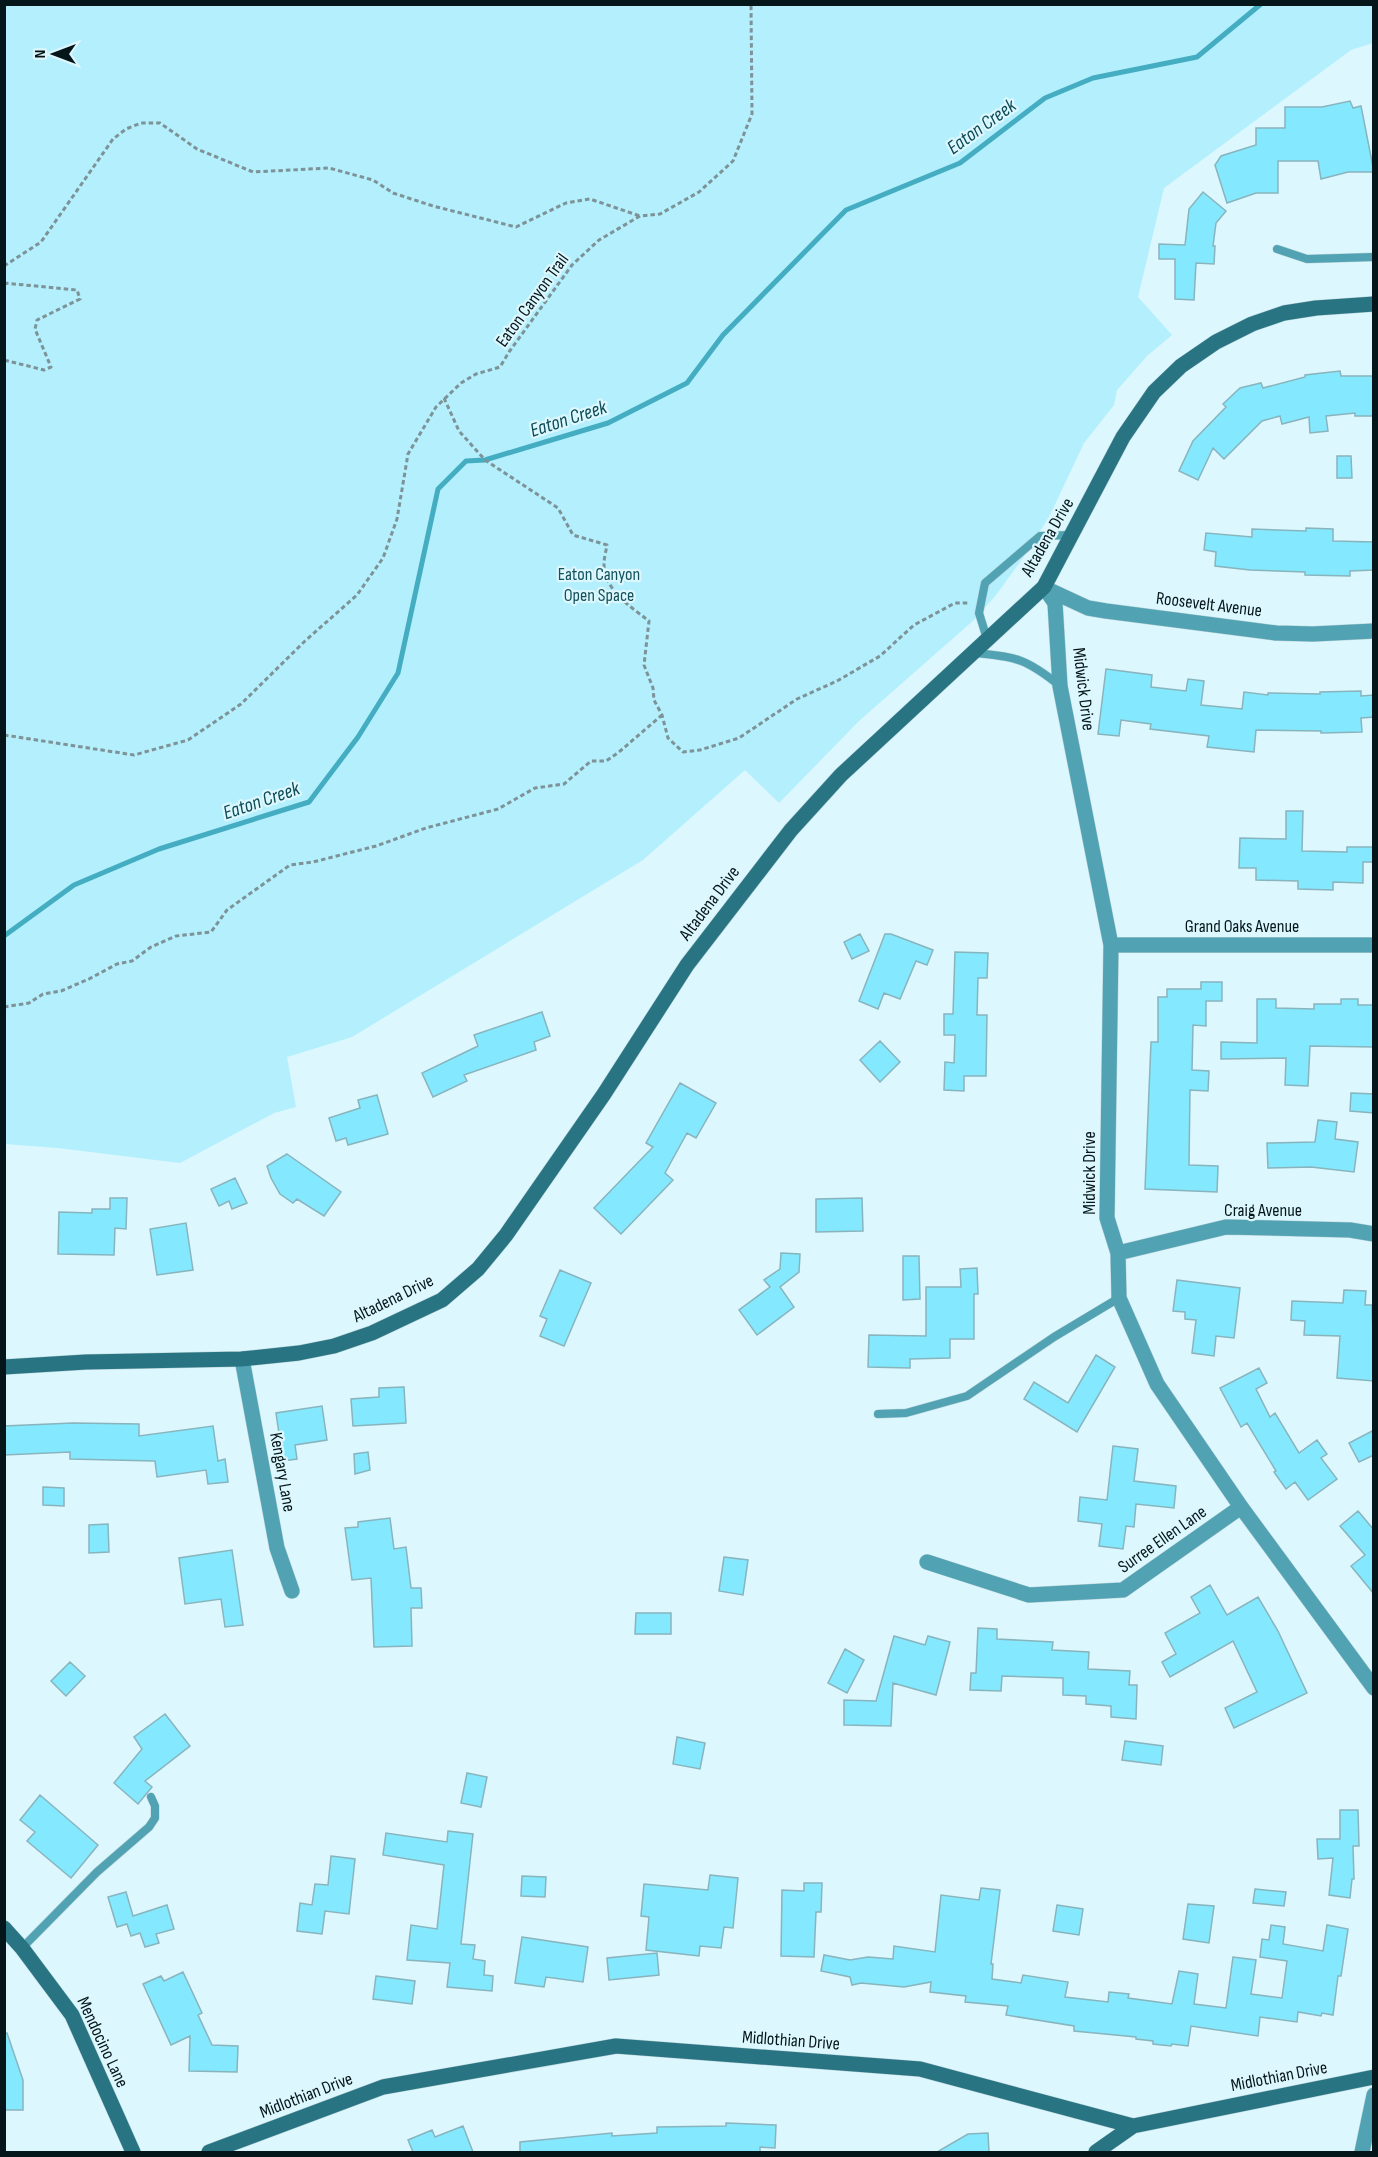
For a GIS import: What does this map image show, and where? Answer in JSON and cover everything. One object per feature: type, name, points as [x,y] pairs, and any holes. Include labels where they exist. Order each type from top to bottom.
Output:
[{"type":"main road","name":"Altadena Drive","points":[[4,1367],[86,1362],[242,1359],[310,1350],[334,1346],[372,1333],[442,1300],[478,1269],[506,1235],[604,1094],[687,965],[769,856],[841,775],[1044,587],[1073,536],[1123,437],[1154,392],[1181,366],[1252,324],[1284,313],[1374,304]]},
{"type":"main road","name":"Mendocino Lane","points":[[4,1928],[22,1948],[72,2015],[133,2152]]},
{"type":"main road","name":"Midlothian Drive","points":[[209,2152],[383,2087],[616,2046],[920,2069],[1133,2126],[1374,2077]]},
{"type":"main road","points":[[1096,2152],[1133,2126]]},
{"type":"street","name":"Roosevelt Avenue","points":[[1044,587],[1088,608],[1106,611],[1276,633],[1374,631]]},
{"type":"street","name":"Midwick Drive","points":[[1044,587],[1055,603],[1060,687],[1111,945],[1107,1218],[1118,1253],[1119,1298],[1156,1384],[1240,1507],[1374,1688]]},
{"type":"street","name":"Grand Oaks Avenue","points":[[1111,945],[1374,945]]},
{"type":"street","name":"Craig Avenue","points":[[1118,1253],[1226,1227],[1350,1230],[1374,1234]]},
{"type":"street","name":"Kengary Lane","points":[[242,1359],[277,1548],[292,1591]]},
{"type":"street","name":"Surree Ellen Lane","points":[[927,1562],[1029,1595],[1123,1590],[1240,1507]]},
{"type":"street","points":[[1362,2152],[1374,2095]]},
{"type":"lane","points":[[1277,249],[1307,259],[1374,257]]},
{"type":"lane","points":[[987,639],[979,613],[985,583],[1040,536],[1073,536]]},
{"type":"lane","points":[[971,653],[1001,655],[1021,660],[1036,667],[1060,687]]},
{"type":"lane","points":[[878,1414],[906,1413],[967,1396],[1054,1337],[1119,1298]]},
{"type":"lane","points":[[22,1948],[97,1872],[149,1827],[155,1818],[152,1797]]},
{"type":"path","name":"Eaton Canyon Trail","points":[[4,735],[134,755],[188,740],[241,704],[305,641],[357,595],[383,558],[397,519],[408,454],[436,407],[460,383],[476,374],[500,367],[572,265],[599,240],[640,216],[660,214],[699,192],[733,161],[752,114],[751,4]]},
{"type":"path","points":[[4,266],[41,242],[113,139],[126,129],[141,123],[160,123],[197,149],[253,172],[329,168],[373,180],[393,193],[434,206],[516,227],[566,203],[590,199],[640,216]]},
{"type":"path","points":[[4,283],[76,290],[80,299],[37,320],[35,329],[51,367],[44,370],[4,360]]},
{"type":"path","points":[[444,398],[459,431],[485,460],[558,508],[573,535],[607,545],[603,564],[607,580],[621,599],[649,621],[644,665],[668,738],[683,752],[700,750],[739,738],[797,699],[837,681],[880,656],[914,626],[955,603],[981,602]]},
{"type":"path","points":[[4,1007],[29,1003],[43,994],[61,991],[117,964],[132,961],[151,947],[176,936],[211,932],[227,910],[291,865],[313,862],[376,846],[426,828],[498,808],[535,788],[564,784],[591,761],[606,761],[662,715]]},
{"type":"green space","name":"Eaton Canyon Open Space","points":[[5,5],[1373,5],[1373,43],[1351,50],[1164,188],[1138,297],[1172,335],[1147,356],[1117,390],[1114,405],[1084,443],[1050,515],[1028,551],[996,595],[975,619],[859,721],[779,803],[745,770],[643,860],[352,1037],[287,1057],[296,1107],[274,1113],[180,1163],[5,1144]]},
{"type":"building","points":[[1350,101],[1353,108],[1361,106],[1374,172],[1348,172],[1321,179],[1318,161],[1278,161],[1278,193],[1256,193],[1227,203],[1215,165],[1221,156],[1256,145],[1256,128],[1285,128],[1285,107],[1322,107]]},
{"type":"building","points":[[1203,192],[1226,211],[1216,223],[1213,246],[1215,246],[1214,264],[1196,263],[1194,300],[1175,299],[1175,259],[1159,259],[1159,244],[1185,245],[1189,209]]},
{"type":"building","points":[[1340,371],[1341,376],[1374,376],[1374,416],[1355,416],[1355,413],[1326,416],[1328,431],[1310,433],[1309,417],[1282,424],[1280,416],[1262,421],[1224,459],[1213,448],[1198,480],[1179,471],[1193,441],[1226,407],[1223,404],[1240,388],[1261,383],[1263,388],[1305,377],[1305,375]]},
{"type":"building","points":[[1337,456],[1351,456],[1352,478],[1337,478]]},
{"type":"building","points":[[1306,528],[1333,529],[1333,541],[1374,542],[1374,570],[1350,571],[1350,576],[1305,575],[1305,572],[1215,566],[1216,552],[1204,550],[1206,533],[1252,537],[1252,529],[1306,531]]},
{"type":"building","points":[[1106,669],[1152,675],[1151,687],[1186,691],[1188,679],[1204,681],[1201,705],[1242,709],[1244,692],[1268,695],[1268,693],[1320,694],[1320,692],[1361,691],[1361,696],[1374,695],[1374,717],[1361,718],[1362,732],[1256,730],[1254,752],[1207,747],[1209,736],[1150,729],[1151,724],[1121,720],[1119,736],[1098,734]]},
{"type":"building","points":[[1286,811],[1303,811],[1302,851],[1347,852],[1347,847],[1374,847],[1374,862],[1363,862],[1363,883],[1333,882],[1333,890],[1298,889],[1298,881],[1256,880],[1256,868],[1239,868],[1240,838],[1286,839]]},
{"type":"building","points":[[860,934],[869,951],[852,959],[844,942]]},
{"type":"building","points":[[885,934],[891,934],[933,950],[927,965],[916,961],[900,999],[884,993],[878,1009],[859,1001]]},
{"type":"building","points":[[955,952],[988,953],[987,978],[978,978],[977,1015],[987,1015],[986,1076],[964,1076],[964,1091],[944,1090],[945,1062],[954,1063],[955,1035],[944,1035],[944,1014],[953,1014]]},
{"type":"building","points":[[1201,982],[1222,982],[1222,1001],[1206,1001],[1206,1026],[1193,1025],[1192,1070],[1209,1071],[1208,1091],[1190,1090],[1189,1165],[1218,1166],[1217,1192],[1145,1189],[1151,1042],[1158,1042],[1158,997],[1167,997],[1167,989],[1201,989]]},
{"type":"building","points":[[1257,999],[1276,999],[1276,1008],[1314,1009],[1314,1004],[1341,1004],[1341,999],[1358,999],[1358,1005],[1374,1005],[1374,1047],[1310,1046],[1308,1086],[1285,1085],[1286,1058],[1221,1059],[1221,1042],[1257,1043]]},
{"type":"building","points":[[542,1012],[550,1036],[534,1042],[536,1050],[464,1075],[467,1081],[433,1097],[422,1073],[478,1046],[474,1035]]},
{"type":"building","points":[[880,1041],[900,1062],[880,1082],[860,1060]]},
{"type":"building","points":[[680,1083],[716,1103],[696,1138],[687,1133],[665,1173],[673,1180],[621,1234],[594,1208],[653,1147],[646,1143]]},
{"type":"building","points":[[1351,1093],[1374,1094],[1374,1113],[1350,1111]]},
{"type":"building","points":[[377,1095],[388,1134],[348,1145],[346,1138],[336,1141],[329,1118],[360,1108],[358,1100]]},
{"type":"building","points":[[1318,1120],[1337,1122],[1335,1139],[1358,1142],[1354,1172],[1311,1167],[1268,1168],[1267,1143],[1315,1142]]},
{"type":"building","points":[[287,1154],[341,1192],[324,1216],[297,1199],[293,1203],[280,1194],[267,1166]]},
{"type":"building","points":[[235,1178],[247,1203],[232,1209],[229,1201],[219,1206],[211,1189]]},
{"type":"building","points":[[110,1198],[127,1198],[126,1229],[115,1228],[114,1255],[58,1254],[59,1212],[92,1213],[92,1209],[110,1209]]},
{"type":"building","points":[[862,1198],[863,1231],[816,1232],[816,1199]]},
{"type":"building","points":[[186,1223],[193,1270],[157,1275],[150,1229]]},
{"type":"building","points":[[781,1253],[800,1254],[799,1272],[780,1287],[794,1307],[757,1335],[739,1310],[770,1287],[764,1280],[780,1269]]},
{"type":"building","points":[[903,1256],[919,1256],[920,1299],[903,1300]]},
{"type":"building","points":[[977,1268],[978,1294],[974,1294],[974,1339],[950,1339],[950,1358],[910,1359],[910,1368],[868,1367],[869,1335],[926,1336],[926,1287],[961,1287],[960,1269]]},
{"type":"building","points":[[560,1270],[591,1283],[564,1346],[540,1336],[547,1319],[540,1316]]},
{"type":"building","points":[[1177,1280],[1240,1288],[1234,1338],[1216,1336],[1214,1356],[1192,1353],[1196,1320],[1185,1319],[1185,1312],[1173,1311]]},
{"type":"building","points":[[1344,1290],[1366,1291],[1365,1305],[1372,1305],[1374,1381],[1337,1378],[1340,1336],[1304,1335],[1305,1321],[1291,1320],[1292,1301],[1343,1303]]},
{"type":"building","points":[[1096,1355],[1115,1367],[1077,1432],[1024,1399],[1034,1382],[1068,1403]]},
{"type":"building","points":[[1259,1368],[1267,1383],[1256,1389],[1270,1417],[1275,1413],[1299,1453],[1317,1440],[1327,1454],[1321,1458],[1337,1479],[1308,1500],[1295,1482],[1286,1489],[1247,1423],[1241,1427],[1220,1388]]},
{"type":"building","points":[[404,1387],[406,1423],[353,1426],[351,1399],[379,1397],[379,1388]]},
{"type":"building","points":[[322,1406],[327,1440],[295,1445],[297,1459],[283,1461],[276,1413]]},
{"type":"building","points":[[73,1423],[139,1424],[139,1436],[213,1426],[218,1461],[225,1459],[228,1482],[208,1484],[206,1470],[157,1477],[155,1461],[70,1459],[70,1452],[4,1455],[4,1426]]},
{"type":"building","points":[[1374,1430],[1374,1455],[1359,1462],[1349,1443]]},
{"type":"building","points":[[1113,1446],[1138,1449],[1134,1481],[1176,1486],[1174,1508],[1136,1504],[1134,1527],[1126,1526],[1123,1549],[1099,1546],[1102,1524],[1078,1521],[1080,1497],[1107,1500]]},
{"type":"building","points":[[368,1452],[370,1470],[355,1474],[354,1454]]},
{"type":"building","points":[[43,1487],[64,1488],[64,1506],[43,1505]]},
{"type":"building","points":[[1358,1511],[1374,1530],[1374,1594],[1351,1566],[1365,1555],[1340,1526]]},
{"type":"building","points":[[390,1518],[394,1549],[406,1547],[411,1588],[421,1588],[422,1608],[411,1608],[412,1646],[374,1647],[371,1578],[352,1580],[345,1528],[358,1527],[358,1522]]},
{"type":"building","points":[[108,1524],[109,1552],[89,1553],[89,1525]]},
{"type":"building","points":[[232,1550],[243,1625],[225,1627],[221,1599],[185,1604],[179,1558]]},
{"type":"building","points":[[724,1557],[748,1560],[743,1595],[719,1591]]},
{"type":"building","points":[[1210,1585],[1227,1615],[1258,1597],[1278,1631],[1307,1693],[1234,1728],[1225,1708],[1257,1692],[1233,1641],[1170,1677],[1162,1662],[1176,1654],[1165,1633],[1200,1613],[1191,1597]]},
{"type":"building","points":[[636,1613],[671,1613],[671,1634],[635,1634]]},
{"type":"building","points":[[978,1628],[997,1629],[997,1639],[1053,1642],[1052,1650],[1089,1652],[1088,1669],[1130,1671],[1129,1685],[1137,1685],[1136,1719],[1111,1717],[1111,1706],[1086,1704],[1086,1696],[1063,1695],[1063,1678],[1002,1676],[1001,1691],[970,1690],[971,1673],[976,1673]]},
{"type":"building","points":[[894,1636],[925,1645],[928,1636],[950,1642],[936,1695],[893,1683],[891,1726],[844,1725],[844,1700],[876,1701]]},
{"type":"building","points":[[845,1649],[864,1660],[847,1693],[828,1683]]},
{"type":"building","points":[[70,1662],[85,1676],[66,1696],[51,1681]]},
{"type":"building","points":[[165,1714],[190,1746],[145,1781],[152,1787],[138,1804],[114,1783],[142,1749],[134,1737]]},
{"type":"building","points":[[677,1737],[705,1743],[700,1769],[673,1764]]},
{"type":"building","points":[[1125,1741],[1163,1746],[1161,1765],[1122,1760]]},
{"type":"building","points":[[467,1773],[487,1777],[481,1807],[461,1803]]},
{"type":"building","points":[[40,1795],[98,1845],[71,1878],[27,1841],[35,1832],[20,1820]]},
{"type":"building","points":[[1340,1810],[1358,1810],[1359,1846],[1353,1846],[1354,1879],[1352,1879],[1350,1898],[1329,1895],[1333,1858],[1318,1859],[1317,1839],[1340,1839]]},
{"type":"building","points":[[448,1831],[473,1834],[461,1944],[475,1945],[473,1959],[485,1961],[484,1975],[493,1976],[492,1991],[447,1987],[450,1963],[407,1960],[411,1925],[437,1929],[444,1865],[383,1855],[386,1833],[447,1842]]},
{"type":"building","points":[[331,1856],[355,1859],[349,1914],[325,1911],[322,1934],[297,1931],[300,1903],[312,1905],[315,1884],[328,1885]]},
{"type":"building","points":[[710,1875],[738,1878],[733,1928],[724,1927],[721,1948],[700,1946],[699,1956],[646,1950],[649,1917],[641,1916],[644,1884],[708,1890]]},
{"type":"building","points":[[522,1876],[546,1877],[545,1897],[521,1896]]},
{"type":"building","points":[[804,1883],[822,1883],[821,1912],[816,1912],[814,1957],[781,1956],[782,1890],[804,1891]]},
{"type":"building","points":[[981,1888],[1000,1890],[991,1964],[993,1964],[992,1979],[1021,1983],[1023,1975],[1068,1982],[1065,1997],[1108,2002],[1109,1992],[1129,1994],[1128,1998],[1172,2004],[1179,1971],[1198,1974],[1194,2004],[1226,2008],[1233,1957],[1256,1960],[1251,1994],[1282,1998],[1287,1961],[1260,1957],[1262,1939],[1269,1940],[1271,1925],[1285,1927],[1283,1944],[1323,1951],[1327,1925],[1348,1929],[1333,2015],[1322,2013],[1321,2016],[1298,2012],[1297,2022],[1260,2017],[1258,2036],[1191,2026],[1188,2046],[1172,2044],[1171,2046],[1153,2044],[1153,2041],[1136,2039],[1136,2037],[1074,2031],[1074,2026],[1006,2015],[1008,2006],[965,2002],[966,1996],[930,1992],[931,1982],[904,1987],[861,1983],[852,1985],[850,1977],[821,1971],[824,1955],[850,1960],[868,1957],[893,1959],[894,1946],[935,1952],[941,1895],[979,1900]]},
{"type":"building","points":[[1255,1889],[1286,1892],[1284,1906],[1253,1903]]},
{"type":"building","points":[[126,1892],[133,1916],[167,1905],[174,1929],[156,1934],[159,1943],[145,1947],[140,1933],[131,1936],[127,1924],[117,1927],[108,1897]]},
{"type":"building","points":[[1188,1904],[1214,1906],[1209,1943],[1183,1939]]},
{"type":"building","points":[[1057,1905],[1083,1909],[1079,1935],[1053,1931]]},
{"type":"building","points":[[522,1937],[588,1947],[583,1982],[546,1977],[544,1987],[515,1983]]},
{"type":"building","points":[[657,1953],[659,1975],[609,1980],[607,1958]]},
{"type":"building","points":[[183,1972],[202,2013],[198,2015],[212,2045],[238,2046],[237,2072],[189,2071],[190,2036],[171,2045],[143,1984],[161,1976],[164,1981]]},
{"type":"building","points":[[376,1976],[415,1981],[412,2004],[373,1999]]},
{"type":"building","points":[[4,2033],[7,2033],[23,2080],[23,2110],[4,2110]]},
{"type":"building","points":[[726,2123],[776,2125],[775,2148],[760,2147],[760,2152],[520,2152],[520,2142],[612,2133],[612,2136],[657,2133],[657,2127],[726,2126]]},
{"type":"building","points":[[463,2126],[473,2152],[413,2152],[408,2140],[432,2130],[435,2137]]},
{"type":"building","points":[[988,2133],[989,2152],[937,2152],[968,2134]]},
{"type":"waterway","name":"Eaton Creek","points":[[4,936],[74,885],[159,849],[309,802],[358,737],[398,673],[438,489],[466,461],[485,460],[608,423],[687,383],[723,335],[846,210],[960,163],[1045,98],[1093,78],[1197,57],[1261,4]]}]
